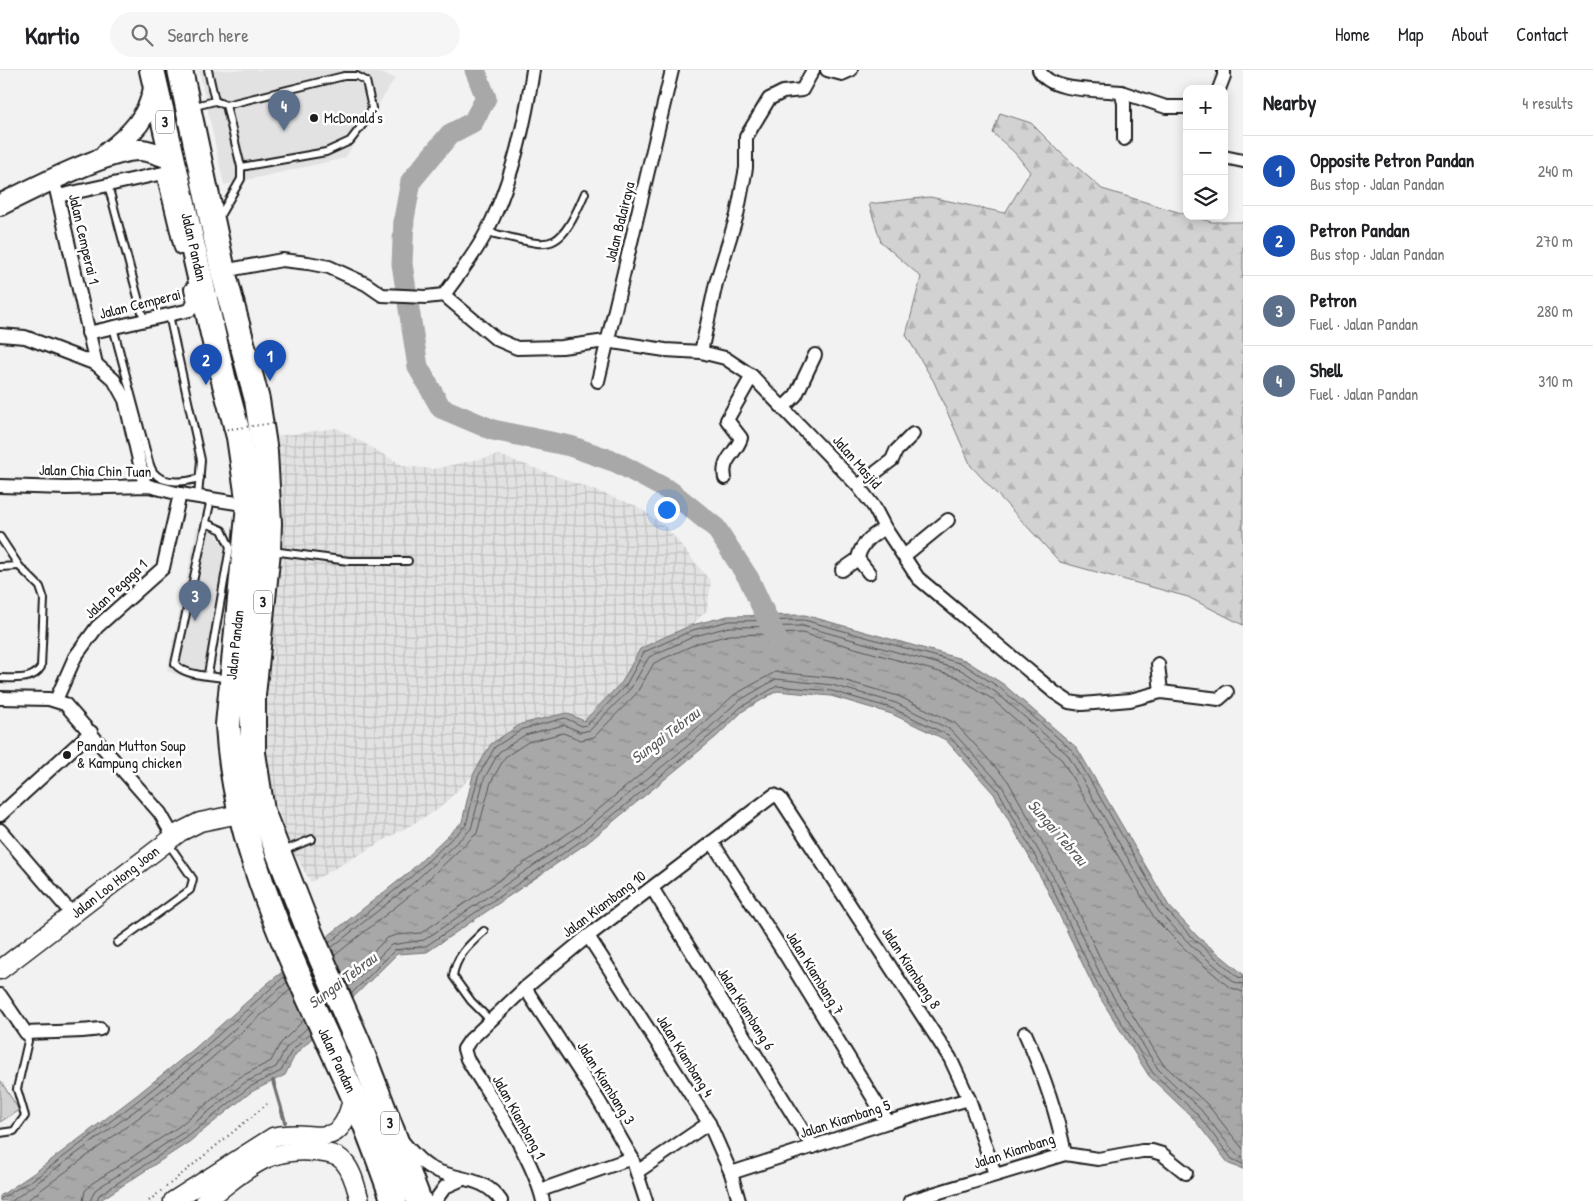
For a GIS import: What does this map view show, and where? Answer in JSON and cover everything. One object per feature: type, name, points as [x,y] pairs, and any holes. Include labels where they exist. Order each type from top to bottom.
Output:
[{"type":"highway","name":"Jalan Pandan","points":[[180,70],[223,271],[257,400],[267,473],[268,550],[253,695],[253,753],[262,811],[277,853],[394,1131],[419,1201]]},
{"type":"highway","name":"Jalan Pandan","points":[[154,76],[168,166],[232,406],[249,505],[248,536],[231,680],[228,724],[230,758],[239,814],[264,891],[284,942],[334,1057],[353,1095],[394,1201]]},
{"type":"main road","points":[[0,204],[56,188],[128,137],[137,127],[152,100],[154,76]]},
{"type":"main road","points":[[96,161],[138,150],[168,166]]},
{"type":"street","points":[[223,271],[282,260],[308,262],[329,267],[366,284],[382,295],[426,297],[444,295],[486,232],[501,198],[521,134],[532,70]]},
{"type":"street","name":"Jalan Balairaya","points":[[598,381],[606,341],[647,184],[672,70]]},
{"type":"street","points":[[701,352],[716,283],[737,215],[746,168],[746,137],[768,98],[783,92],[802,90],[813,70]]},
{"type":"street","points":[[827,70],[842,74],[851,70]]},
{"type":"street","points":[[1039,70],[1043,78],[1061,86],[1121,92],[1166,107],[1183,106]]},
{"type":"street","points":[[1221,85],[1224,70]]},
{"type":"street","points":[[1121,92],[1124,103],[1124,139]]},
{"type":"street","points":[[1228,158],[1243,161]]},
{"type":"street","points":[[56,188],[108,186],[168,166]]},
{"type":"street","name":"Jalan Cemperai","points":[[88,333],[190,310],[194,302],[168,166]]},
{"type":"street","name":"Jalan Cemperai 1","points":[[56,188],[96,364]]},
{"type":"street","name":"Jalan Masjid","points":[[444,295],[496,339],[517,348],[562,347],[606,341],[665,350],[701,352],[725,358],[752,376],[784,406],[858,486],[874,506],[885,528],[918,578],[1054,692],[1069,702],[1082,704],[1130,700],[1161,692],[1219,699],[1227,692]]},
{"type":"street","points":[[0,335],[25,337],[96,364],[114,380],[125,400],[145,486]]},
{"type":"street","points":[[784,406],[796,395],[815,354]]},
{"type":"street","points":[[725,478],[723,468],[725,461],[741,438],[727,420],[752,376]]},
{"type":"street","points":[[858,486],[892,460],[896,451],[913,434]]},
{"type":"street","name":"Jalan Chia Chin Tuan","points":[[0,486],[66,488],[145,486],[180,494],[249,505]]},
{"type":"street","name":"Jalan Pegaga 1","points":[[56,700],[76,657],[98,627],[163,568],[180,494]]},
{"type":"street","points":[[904,556],[948,520]]},
{"type":"street","points":[[869,573],[858,559],[859,551],[873,534],[885,528]]},
{"type":"street","points":[[842,570],[858,559]]},
{"type":"street","points":[[1158,664],[1161,692]]},
{"type":"street","points":[[0,698],[56,700],[65,704],[160,813],[170,839]]},
{"type":"street","points":[[0,815],[90,732]]},
{"type":"street","name":"Jalan Kiambang 10","points":[[464,1049],[470,1040],[490,1020],[525,988],[588,936],[774,795]]},
{"type":"street","name":"Jalan Kiambang 8","points":[[774,795],[780,798],[950,1058],[969,1099],[995,1174]]},
{"type":"street","name":"Jalan Loo Hong Joon","points":[[0,970],[170,839],[200,822],[239,814]]},
{"type":"street","points":[[0,830],[73,915]]},
{"type":"street","name":"Jalan Kiambang 7","points":[[712,842],[788,959],[888,1122]]},
{"type":"street","name":"Jalan Kiambang 6","points":[[652,888],[813,1146]]},
{"type":"street","name":"Jalan Kiambang 4","points":[[588,936],[709,1123],[731,1173],[739,1201]]},
{"type":"street","name":"Jalan Kiambang 3","points":[[525,988],[599,1100],[632,1158],[646,1201]]},
{"type":"street","points":[[0,995],[26,1033],[60,1031],[76,1033],[100,1029]]},
{"type":"street","name":"Jalan Kiambang","points":[[910,1201],[1065,1154],[1060,1128],[1043,1073],[1025,1034]]},
{"type":"street","name":"Jalan Kiambang 1","points":[[464,1049],[467,1058],[512,1132],[542,1196]]},
{"type":"street","points":[[314,1144],[344,1125],[349,1114],[353,1095]]},
{"type":"street","name":"Jalan Kiambang 5","points":[[731,1173],[888,1122],[969,1099]]},
{"type":"street","points":[[637,1172],[709,1123]]},
{"type":"street","points":[[394,1131],[415,1156],[428,1166],[463,1179],[483,1183],[490,1188],[500,1201]]},
{"type":"street","points":[[173,1201],[267,1157],[289,1143],[314,1144],[328,1154],[344,1161],[360,1201]]},
{"type":"street","points":[[1065,1154],[1098,1159],[1142,1150],[1152,1151],[1162,1154],[1186,1173]]},
{"type":"street","points":[[542,1196],[632,1158]]},
{"type":"street","points":[[435,1201],[445,1188],[463,1179]]},
{"type":"street","points":[[205,1201],[220,1180]]},
{"type":"lane","points":[[208,70],[215,101]]},
{"type":"lane","points":[[188,108],[215,101],[226,105],[344,76],[356,76],[366,81],[372,108],[367,120],[350,141],[326,152],[241,167]]},
{"type":"lane","points":[[214,226],[239,184],[241,167],[226,105]]},
{"type":"lane","points":[[108,186],[144,320]]},
{"type":"lane","points":[[486,232],[546,245],[557,241],[571,225],[585,193]]},
{"type":"lane","points":[[169,314],[201,460],[200,478],[205,498],[206,523],[175,664],[181,670],[192,674],[208,674],[231,680]]},
{"type":"lane","points":[[113,328],[148,458],[154,473],[161,478],[177,482],[200,478]]},
{"type":"lane","points":[[206,523],[222,530],[230,547],[208,674]]},
{"type":"lane","points":[[0,537],[2,544],[19,566],[40,587],[44,599],[42,667],[38,673],[26,678],[0,678]]},
{"type":"lane","points":[[268,550],[297,552],[349,560],[408,561]]},
{"type":"lane","points":[[0,568],[19,566]]},
{"type":"lane","points":[[117,943],[190,890],[193,885],[194,880],[170,839]]},
{"type":"lane","points":[[277,853],[312,839]]},
{"type":"lane","points":[[484,931],[461,953],[454,967],[454,976],[471,1001],[490,1020]]},
{"type":"lane","points":[[0,1134],[14,1131],[25,1116],[17,1089],[28,1042],[26,1033]]},
{"type":"path","points":[[222,430],[275,423]]},
{"type":"path","points":[[149,1201],[266,1104]]},
{"type":"shaded area","points":[[199,70],[371,70],[395,78],[345,158],[224,185]]},
{"type":"shaded area","points":[[337,428],[404,466],[433,469],[499,455],[637,506],[668,529],[711,582],[707,610],[692,625],[640,649],[622,682],[584,721],[566,713],[520,724],[491,744],[473,775],[439,809],[311,882],[288,843],[260,749],[271,612],[283,548],[278,436]]},
{"type":"shaded area","points":[[197,527],[216,533],[226,552],[203,683],[167,671]]},
{"type":"green space","points":[[1000,113],[1031,123],[1062,154],[1102,189],[1183,214],[1183,220],[1243,222],[1243,625],[1188,597],[1060,562],[971,466],[934,382],[906,335],[921,277],[881,242],[869,204],[930,197],[1005,213],[1030,172],[1015,153],[993,133]]},
{"type":"green space","points":[[0,1080],[19,1110],[0,1122]]},
{"type":"water","name":"Sungai Tebrau","points":[[805,615],[965,660],[1003,684],[1077,748],[1169,906],[1198,937],[1243,974],[1243,1169],[1229,1164],[1193,1118],[1149,1076],[1094,988],[1045,885],[994,794],[946,740],[892,714],[831,696],[777,691],[743,711],[716,737],[587,843],[427,952],[397,954],[295,1055],[285,1075],[251,1092],[189,1142],[99,1201],[0,1201],[0,1196],[34,1173],[137,1095],[194,1049],[268,983],[406,875],[462,822],[473,775],[491,744],[521,724],[566,713],[584,721],[622,682],[640,649],[692,625],[728,616]]},
{"type":"waterway","points":[[475,70],[486,98],[473,122],[450,134],[411,181],[404,219],[402,264],[418,367],[441,408],[493,430],[570,446],[616,462],[670,491],[716,528],[749,579],[778,642]]},
{"type":"waterway","points":[[273,1081],[285,1122]]},
{"type":"place","name":"McDonald's","points":[[314,118]]},
{"type":"place","name":"Shell","points":[[284,131]]},
{"type":"place","name":"Opposite Petron Pandan","points":[[270,381]]},
{"type":"place","name":"Petron Pandan","points":[[206,385]]},
{"type":"place","name":"Petron","points":[[195,621]]},
{"type":"place","name":"Pandan Mutton Soup & Kampung chicken","points":[[67,755]]}]
